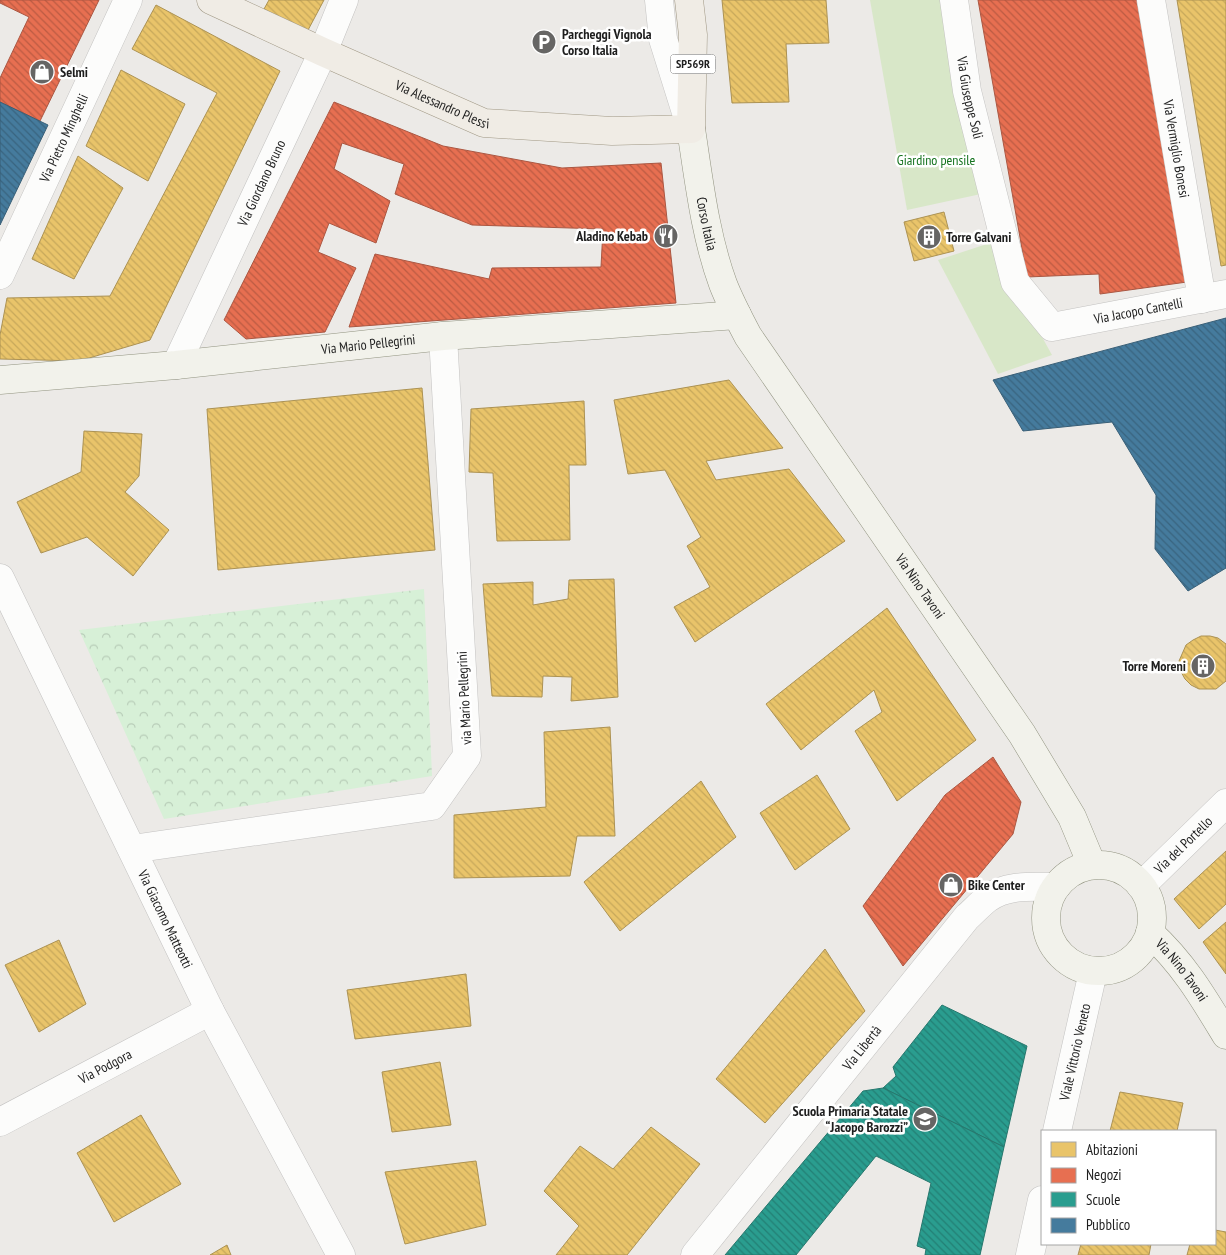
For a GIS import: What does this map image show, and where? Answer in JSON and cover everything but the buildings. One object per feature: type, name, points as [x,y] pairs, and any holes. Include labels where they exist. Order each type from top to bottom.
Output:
[{"type":"main road","name":"Via Alessandro Plessi","points":[[211,0],[484,123],[612,131],[692,129]]},
{"type":"main road","name":"Corso Italia","points":[[689,0],[692,35],[692,129],[701,191],[712,248],[737,315]]},
{"type":"main road","name":"Via Mario Pellegrini","points":[[0,380],[176,365],[443,336],[737,315]]},
{"type":"main road","name":"Via Nino Tavoni","points":[[737,315],[748,336],[1022,734],[1072,817],[1092,865]]},
{"type":"main road","points":[[1092,865],[1106,865],[1120,869],[1132,876],[1141,886],[1149,900],[1152,917],[1150,933],[1142,950],[1128,963],[1112,970],[1093,972],[1067,962],[1057,952],[1050,940],[1046,926],[1046,912],[1049,899],[1056,887],[1066,876],[1092,865]]},
{"type":"main road","name":"Via Nino Tavoni","points":[[1150,933],[1177,960],[1194,982],[1226,1035]]},
{"type":"street","name":"Via Pietro Minghelli","points":[[0,275],[128,0]]},
{"type":"street","name":"Via Giordano Bruno","points":[[176,365],[323,52],[344,0]]},
{"type":"street","name":"Corso Italia","points":[[659,0],[663,39],[692,129]]},
{"type":"street","name":"Via Giuseppe Soli","points":[[954,0],[967,91],[1015,282],[1052,328]]},
{"type":"street","name":"Via Vermiglio Bonesi","points":[[1151,0],[1214,296]]},
{"type":"street","name":"Via Jacopo Cantelli","points":[[1052,328],[1214,296]]},
{"type":"street","name":"via Mario Pellegrini","points":[[132,849],[432,806],[467,756],[443,336]]},
{"type":"street","name":"Via Giacomo Matteotti","points":[[0,578],[210,1011],[341,1255]]},
{"type":"street","name":"Via del Portello","points":[[1141,886],[1226,803]]},
{"type":"street","name":"Via Libertà","points":[[695,1255],[967,917],[988,898],[1002,890],[1056,887]]},
{"type":"street","name":"Viale Vittorio Veneto","points":[[1057,1130],[1093,972]]},
{"type":"street","name":"Via Podgora","points":[[0,1122],[210,1011]]},
{"type":"street","points":[[1030,1255],[1041,1205]]},
{"type":"green space","name":"Giardino pensile","points":[[870,0],[943,0],[981,194],[907,210]]},
{"type":"green space","points":[[990,243],[1052,355],[998,374],[938,260]]},
{"type":"green space","points":[[424,589],[432,776],[164,819],[79,630]]},
{"type":"place","name":"Parcheggi Vignola Corso Italia","points":[[544,42]]},
{"type":"place","name":"Selmi","points":[[42,72]]},
{"type":"place","name":"Aladino Kebab","points":[[666,236]]},
{"type":"place","name":"Torre Galvani","points":[[929,237]]},
{"type":"place","name":"Torre Moreni","points":[[1203,666]]},
{"type":"place","name":"Bike Center","points":[[951,885]]},
{"type":"place","name":"Scuola Primaria Statale “Jacopo Barozzi”","points":[[925,1119]]}]
